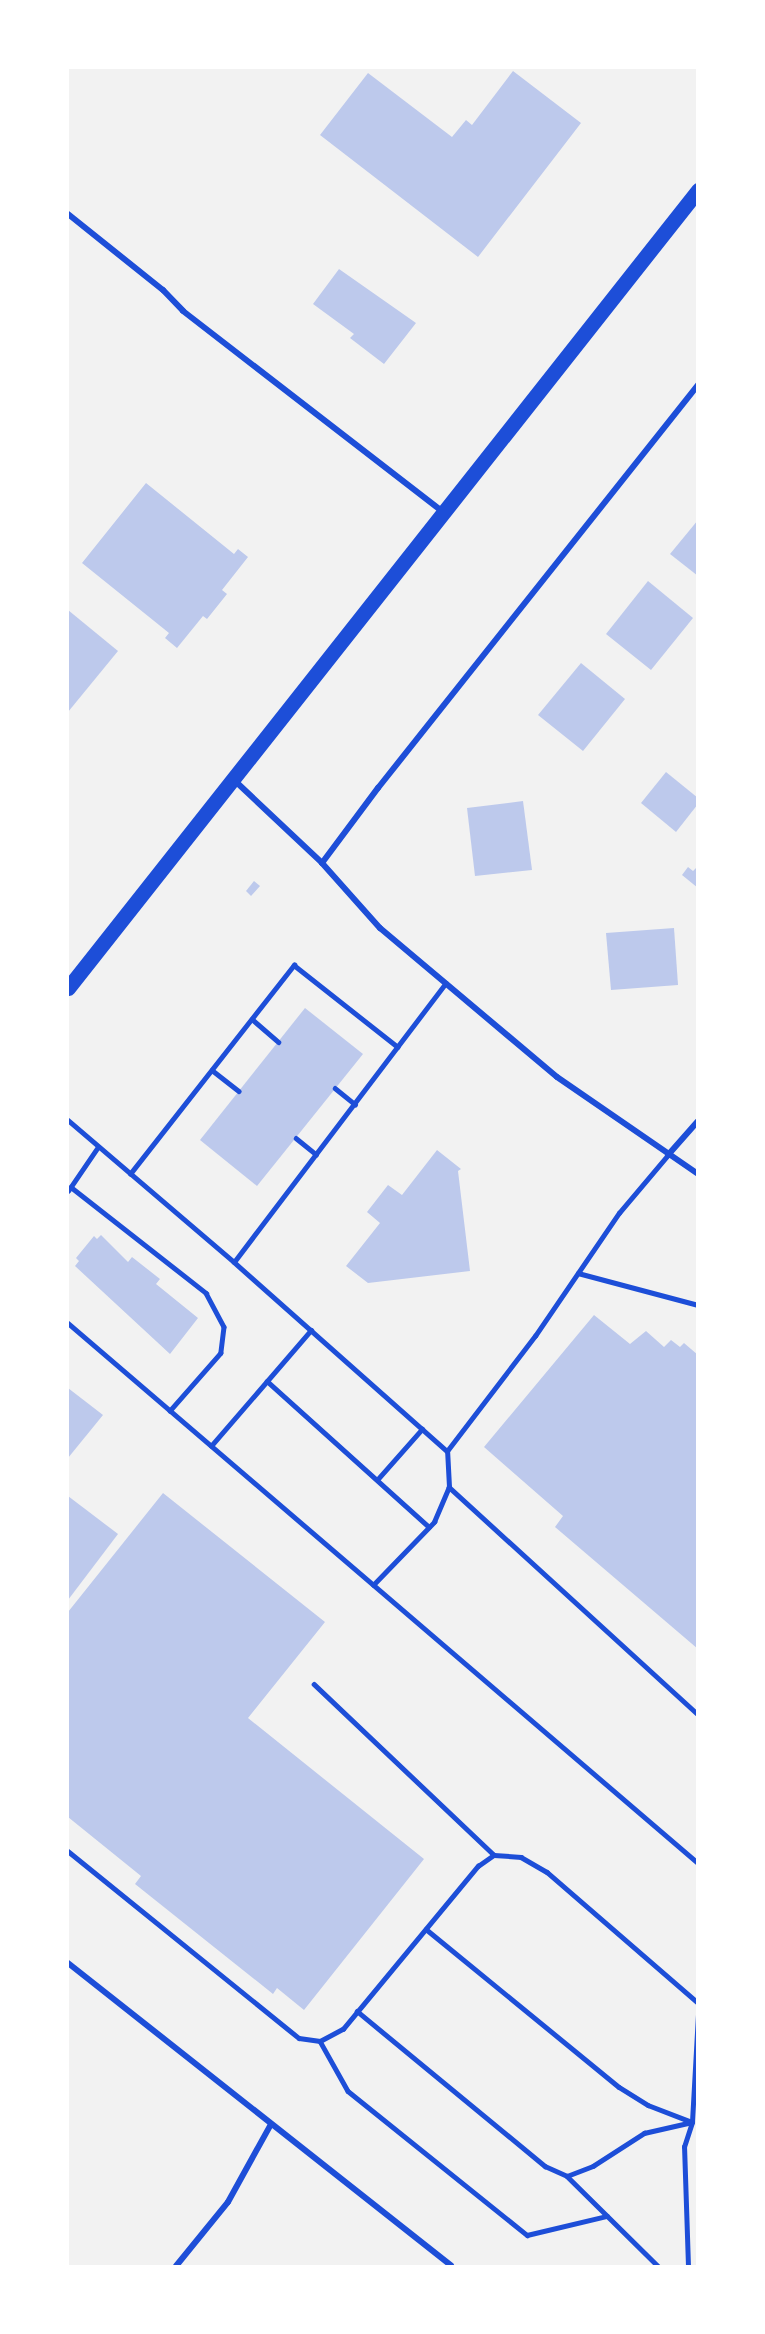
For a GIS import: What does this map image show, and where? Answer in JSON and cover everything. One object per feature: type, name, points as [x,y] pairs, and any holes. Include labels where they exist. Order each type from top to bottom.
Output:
[{"type":"main road","points":[[68,987],[698,190]]},
{"type":"street","points":[[68,214],[163,290],[183,311],[443,512]]},
{"type":"street","points":[[322,863],[378,788],[698,385]]},
{"type":"street","points":[[232,779],[322,863],[380,928],[557,1077],[698,1174]]},
{"type":"street","points":[[668,1155],[698,1121]]},
{"type":"street","points":[[68,1963],[451,2266]]},
{"type":"street","points":[[176,2266],[228,2202],[271,2124]]},
{"type":"lane","points":[[130,1174],[294,965],[398,1047]]},
{"type":"lane","points":[[234,1262],[446,983]]},
{"type":"lane","points":[[252,1019],[278,1042]]},
{"type":"lane","points":[[212,1070],[239,1091]]},
{"type":"lane","points":[[335,1088],[355,1104]]},
{"type":"lane","points":[[68,1120],[234,1262],[447,1451]]},
{"type":"lane","points":[[296,1138],[316,1155]]},
{"type":"lane","points":[[98,1147],[69,1189],[206,1293],[224,1327],[221,1353],[170,1412]]},
{"type":"lane","points":[[373,1585],[434,1522],[449,1487],[447,1451],[535,1336],[619,1214],[668,1155]]},
{"type":"lane","points":[[578,1273],[698,1305]]},
{"type":"lane","points":[[68,1323],[698,1863]]},
{"type":"lane","points":[[210,1446],[311,1330]]},
{"type":"lane","points":[[267,1381],[429,1527]]},
{"type":"lane","points":[[377,1480],[422,1429]]},
{"type":"lane","points":[[449,1487],[698,1714]]},
{"type":"lane","points":[[314,1684],[494,1855]]},
{"type":"lane","points":[[68,1851],[299,2038],[320,2041],[343,2029],[478,1866],[494,1855],[521,1857],[547,1872],[698,2003]]},
{"type":"lane","points":[[426,1929],[619,2087],[648,2105],[692,2122]]},
{"type":"lane","points":[[357,2012],[545,2166],[567,2176],[658,2266]]},
{"type":"lane","points":[[688,2266],[684,2146],[692,2122],[698,2014]]},
{"type":"lane","points":[[320,2041],[348,2091],[527,2235],[607,2217]]},
{"type":"lane","points":[[567,2176],[593,2166],[644,2133],[692,2122]]},
{"type":"building","points":[[513,71],[581,123],[478,257],[320,135],[368,73],[452,137],[466,120],[472,125]]},
{"type":"building","points":[[339,269],[416,323],[384,364],[350,338],[354,334],[313,304]]},
{"type":"building","points":[[146,483],[234,554],[238,549],[248,557],[222,590],[227,594],[207,619],[203,616],[177,648],[165,638],[169,633],[82,563]]},
{"type":"building","points":[[698,520],[698,576],[670,554]]},
{"type":"building","points":[[648,581],[693,618],[651,670],[606,634]]},
{"type":"building","points":[[68,610],[118,651],[68,712]]},
{"type":"building","points":[[581,663],[625,699],[583,751],[538,715]]},
{"type":"building","points":[[666,772],[698,798],[698,804],[676,832],[641,803]]},
{"type":"building","points":[[523,801],[532,870],[475,876],[467,808]]},
{"type":"building","points":[[698,866],[698,888],[682,875],[688,867],[693,871]]},
{"type":"building","points":[[254,881],[260,886],[251,896],[246,891]]},
{"type":"building","points":[[674,928],[678,985],[611,990],[606,933]]},
{"type":"building","points":[[305,1008],[363,1054],[257,1186],[200,1140]]},
{"type":"building","points":[[437,1150],[461,1169],[458,1171],[470,1271],[368,1283],[346,1266],[380,1223],[367,1212],[388,1185],[402,1195]]},
{"type":"building","points":[[101,1235],[128,1262],[132,1257],[160,1279],[156,1284],[198,1318],[170,1354],[75,1266],[79,1261],[76,1258],[94,1236],[97,1239]]},
{"type":"building","points":[[594,1315],[630,1344],[646,1331],[664,1347],[671,1340],[680,1347],[684,1343],[698,1355],[698,1649],[555,1527],[563,1516],[484,1447]]},
{"type":"building","points":[[68,1388],[103,1415],[68,1458]]},
{"type":"building","points":[[163,1493],[325,1622],[248,1718],[424,1859],[304,2010],[277,1988],[273,1994],[135,1884],[141,1876],[68,1817],[68,1612]]},
{"type":"building","points":[[68,1496],[118,1534],[68,1600]]}]
